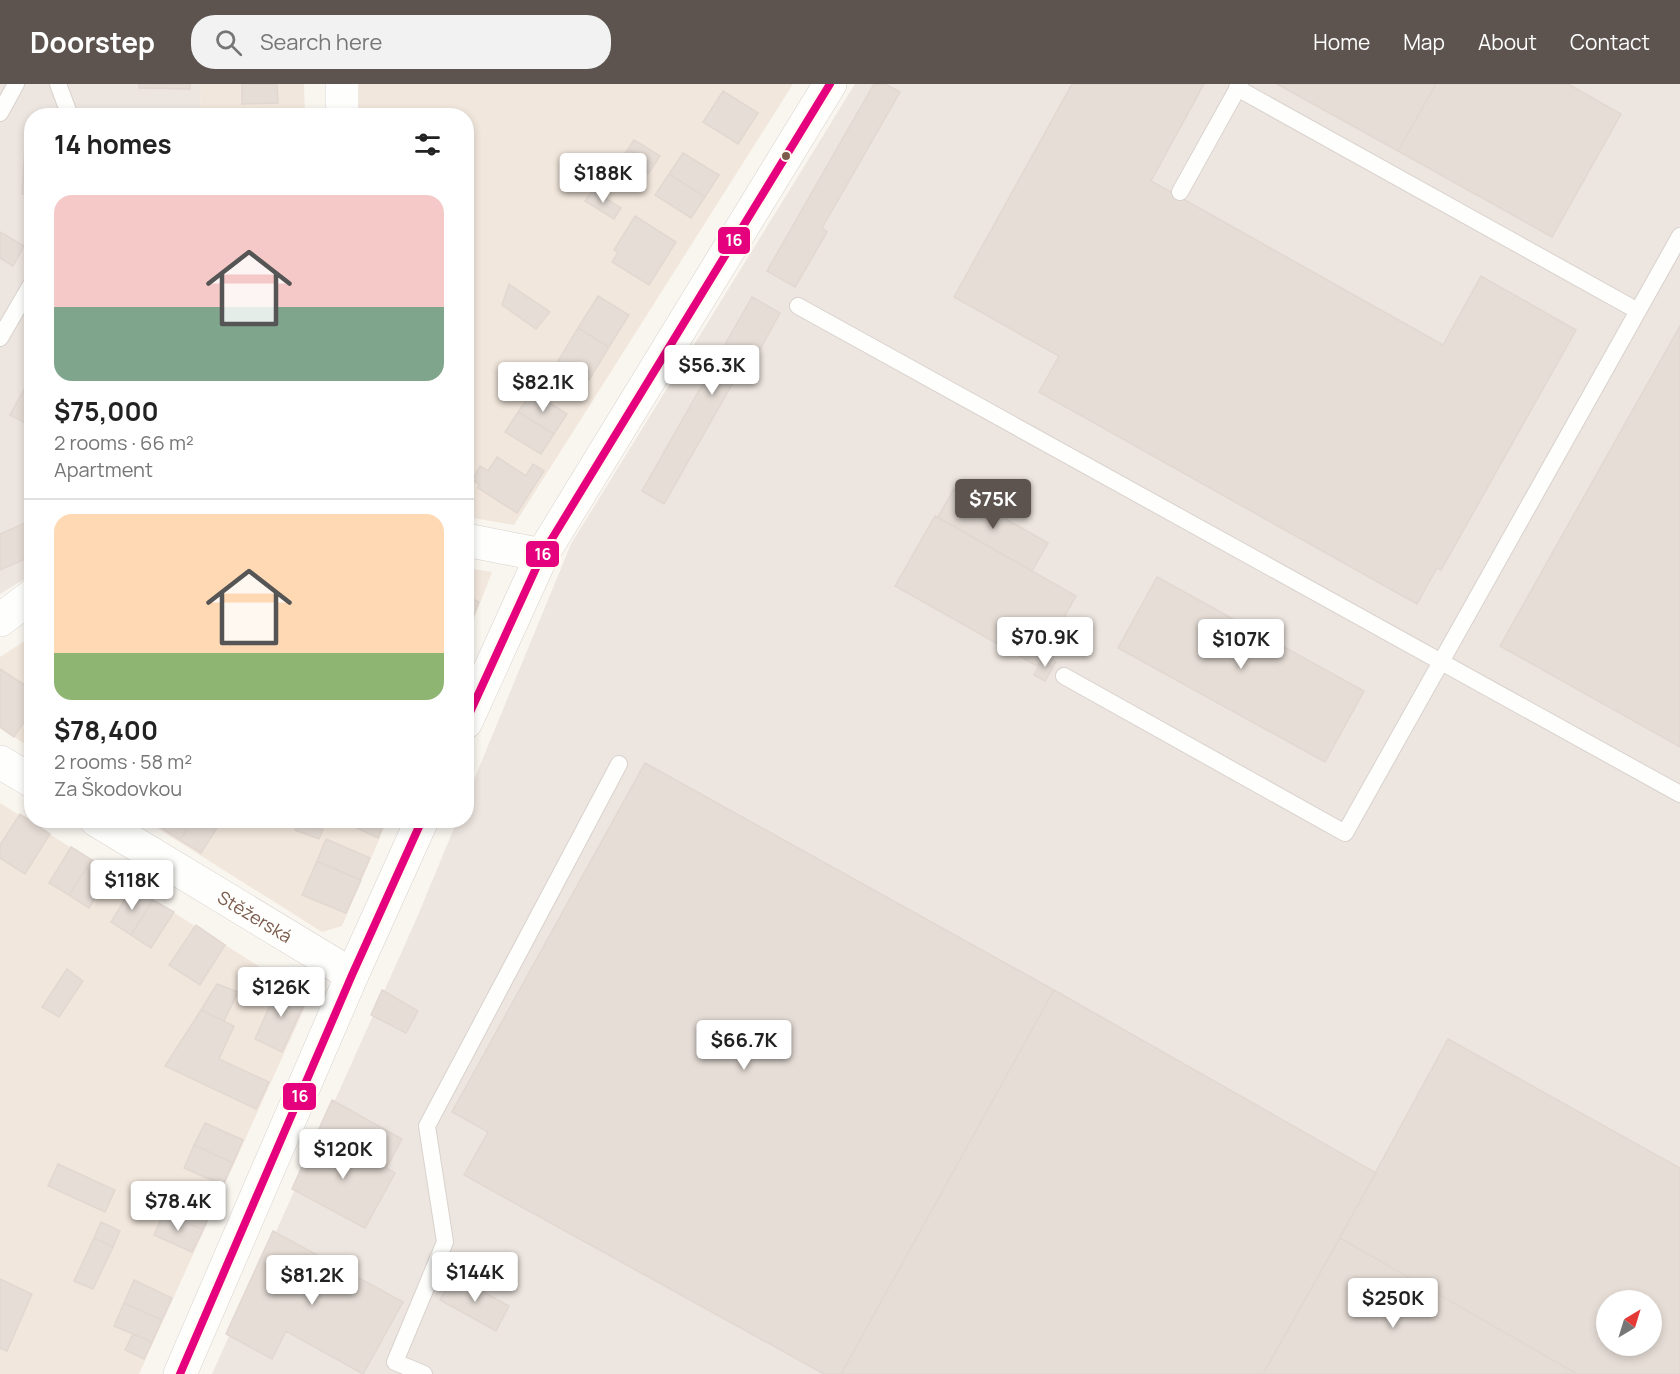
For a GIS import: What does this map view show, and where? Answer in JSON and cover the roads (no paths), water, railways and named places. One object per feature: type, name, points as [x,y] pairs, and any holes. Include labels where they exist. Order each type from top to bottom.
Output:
[{"type":"street","points":[[342,84],[342,108]]},
{"type":"street","points":[[474,704],[542,555],[830,84]]},
{"type":"street","points":[[474,542],[542,555]]},
{"type":"street","points":[[0,620],[24,602]]},
{"type":"street","points":[[0,762],[24,776]]},
{"type":"street","name":"Stěžerská","points":[[109,828],[352,975]]},
{"type":"street","points":[[180,1374],[352,975],[418,828]]},
{"type":"lane","points":[[0,112],[16,84]]},
{"type":"lane","points":[[58,84],[67,108]]},
{"type":"lane","points":[[1180,192],[1238,86],[1638,311]]},
{"type":"lane","points":[[1064,676],[1345,833],[1680,236]]},
{"type":"lane","points":[[0,338],[24,297]]},
{"type":"lane","points":[[798,306],[1680,794]]},
{"type":"lane","points":[[424,1374],[392,1368],[445,1242],[427,1126],[619,764]]}]
